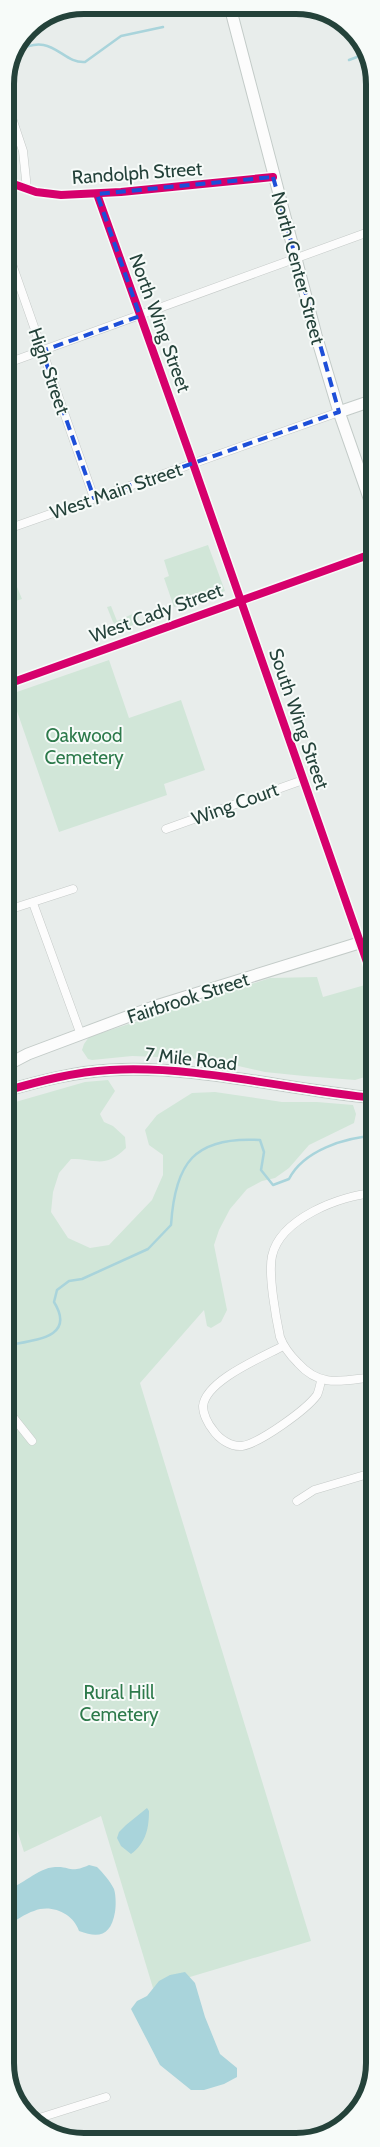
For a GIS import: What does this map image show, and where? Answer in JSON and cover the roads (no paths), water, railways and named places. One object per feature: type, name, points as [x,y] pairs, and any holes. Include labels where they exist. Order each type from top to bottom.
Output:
[{"type":"street","name":"North Center Street","points":[[232,14],[295,259],[339,412],[366,473]]},
{"type":"street","points":[[14,124],[23,151],[27,189]]},
{"type":"street","name":"Randolph Street","points":[[14,184],[52,194],[97,194],[274,178]]},
{"type":"street","name":"North Wing Street","points":[[97,194],[193,464]]},
{"type":"street","points":[[14,361],[366,233]]},
{"type":"street","name":"High Street","points":[[14,270],[94,498]]},
{"type":"street","points":[[339,412],[366,403]]},
{"type":"street","name":"West Main Street","points":[[14,527],[339,412]]},
{"type":"street","name":"South Wing Street","points":[[193,464],[366,959]]},
{"type":"street","name":"West Cady Street","points":[[14,682],[366,556]]},
{"type":"street","name":"Wing Court","points":[[166,829],[303,780]]},
{"type":"street","points":[[14,908],[73,889]]},
{"type":"street","points":[[33,903],[81,1035]]},
{"type":"street","name":"Fairbrook Street","points":[[14,1061],[28,1054],[156,1006],[366,942]]},
{"type":"street","name":"7 Mile Road","points":[[14,1089],[84,1072],[127,1069],[190,1074],[366,1097]]},
{"type":"street","points":[[366,1194],[356,1195],[324,1206],[293,1225],[279,1240],[272,1255],[271,1268],[279,1330],[284,1346],[306,1372],[322,1381],[333,1382],[366,1378]]},
{"type":"street","points":[[284,1346],[225,1378],[210,1392],[203,1405],[205,1415],[217,1436],[233,1445],[241,1446],[254,1442],[289,1420],[308,1405],[318,1394],[322,1381]]},
{"type":"street","points":[[14,1417],[32,1441]]},
{"type":"street","points":[[297,1501],[314,1490],[366,1475]]},
{"type":"street","points":[[40,2118],[106,2097]]},
{"type":"water","points":[[147,1808],[149,1817],[146,1835],[131,1854],[121,1846],[117,1838],[119,1832]]},
{"type":"water","points":[[89,1865],[97,1867],[114,1889],[116,1900],[115,1912],[111,1926],[107,1930],[99,1935],[79,1931],[72,1919],[67,1915],[47,1909],[31,1912],[14,1922],[14,1887],[48,1868],[82,1868]]},
{"type":"water","points":[[185,1972],[195,1983],[205,2017],[220,2054],[237,2068],[237,2077],[224,2084],[204,2090],[191,2090],[160,2065],[131,2009],[137,2001],[147,1996],[159,1981],[170,1975]]},
{"type":"waterway","points":[[24,49],[30,46],[48,46],[70,58],[85,62],[121,36],[163,27]]},
{"type":"waterway","points":[[349,60],[360,56]]},
{"type":"waterway","points":[[14,1344],[48,1336],[56,1331],[60,1324],[60,1314],[54,1302],[57,1290],[69,1281],[82,1279],[148,1249],[171,1225],[177,1185],[192,1158],[204,1149],[219,1143],[237,1140],[260,1140],[264,1152],[261,1170],[273,1185],[289,1179],[295,1169],[314,1153],[338,1143],[366,1137]]},
{"type":"park label","name":"Oakwood Cemetery","points":[[84,746]]},
{"type":"park label","name":"Rural Hill Cemetery","points":[[119,1703]]}]
